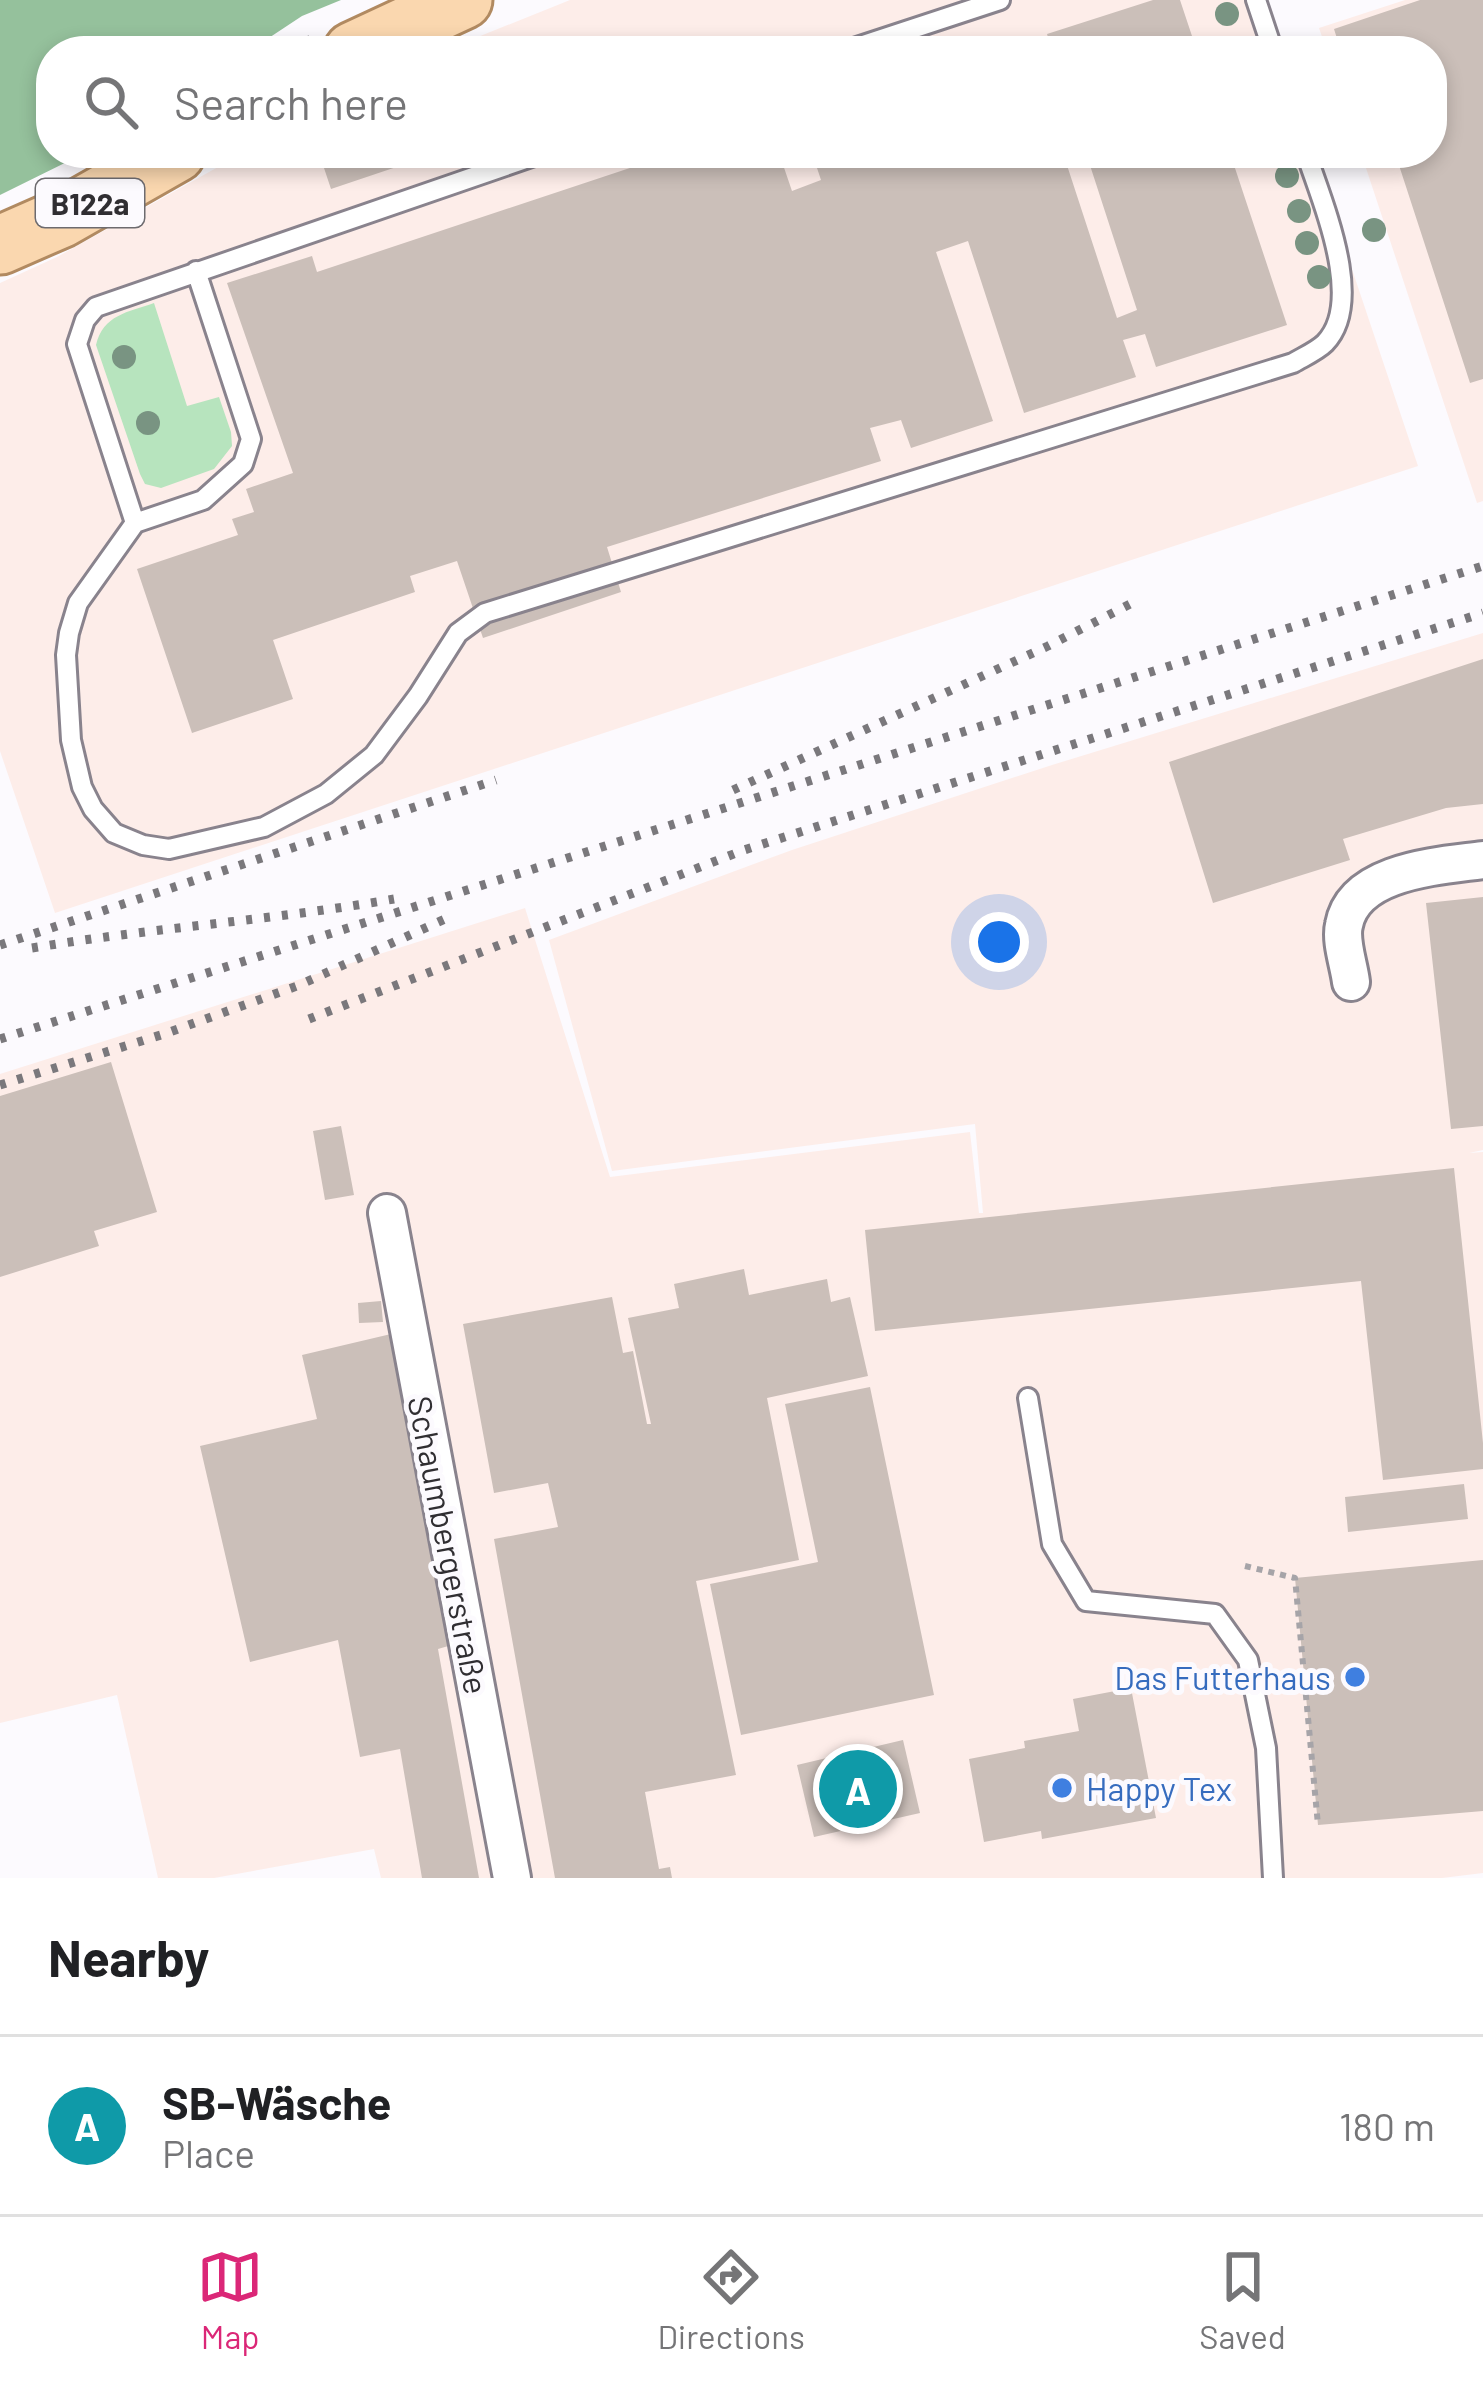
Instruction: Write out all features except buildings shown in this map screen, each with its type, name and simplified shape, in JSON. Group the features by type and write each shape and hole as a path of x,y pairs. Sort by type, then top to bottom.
{"main road":[{"path":"385,36 463,0"},
{"name":"B122a","path":"0,245 62,218 150,168"}],"street":[{"path":"1351,982 1343,928 1359,897 1385,880 1420,869 1483,860"},
{"name":"Schaumbergerstraße","path":"387,1213 512,1878"}],"lane":[{"path":"891,36 1000,0"},
{"path":"1256,0 1268,36"},
{"path":"135,523 76,344 96,307 499,168"},
{"path":"196,271 251,439 248,453 243,464 203,500 135,523 78,603 66,655 71,740 82,787 93,809 114,833 169,849 264,827 326,794 374,755 458,633 485,613 1293,363 1327,341 1342,308 1340,260 1311,168"},
{"path":"1028,1398 1052,1544 1086,1601 1215,1614 1248,1660 1266,1748 1273,1878"}],"path":[{"path":"1245,1565 1295,1578 1318,1825"}],"shaded area":[{"path":"570,0 1262,0 1274,36 480,36"},
{"path":"1405,0 1483,0 1483,501 1477,503 1366,168 1447,168 1447,36 1322,36 1319,28"},
{"path":"216,168 1318,168 1418,466 55,913 0,751 0,283 57,257"},
{"path":"1483,633 1483,1150 1469,1153 1483,1152 1483,1873 1442,1878 381,1878 374,1849 214,1878 158,1878 117,1695 0,1723 0,1074 525,908 610,1177 970,1132 979,1213 983,1213 975,1124 612,1171 549,940 792,850"}],"green space":[{"path":"0,0 341,0 302,16 272,36 36,36 36,168 55,168 0,195"},
{"path":"154,303 187,406 219,397 232,446 214,469 161,488 145,484 140,474 96,345 111,321"}],"railway":[{"path":"0,1039 1483,566"},
{"path":"733,790 1138,600"},
{"path":"309,1019 744,850 1483,613"},
{"path":"0,945 496,780"},
{"path":"32,948 394,899"},
{"path":"0,1085 297,986 454,915"}],"place":[{"name":"Das Futterhaus","path":"1355,1677"},
{"name":"Happy Tex","path":"1062,1788"},
{"name":"SB-Wäsche","path":"858,1789"}]}
